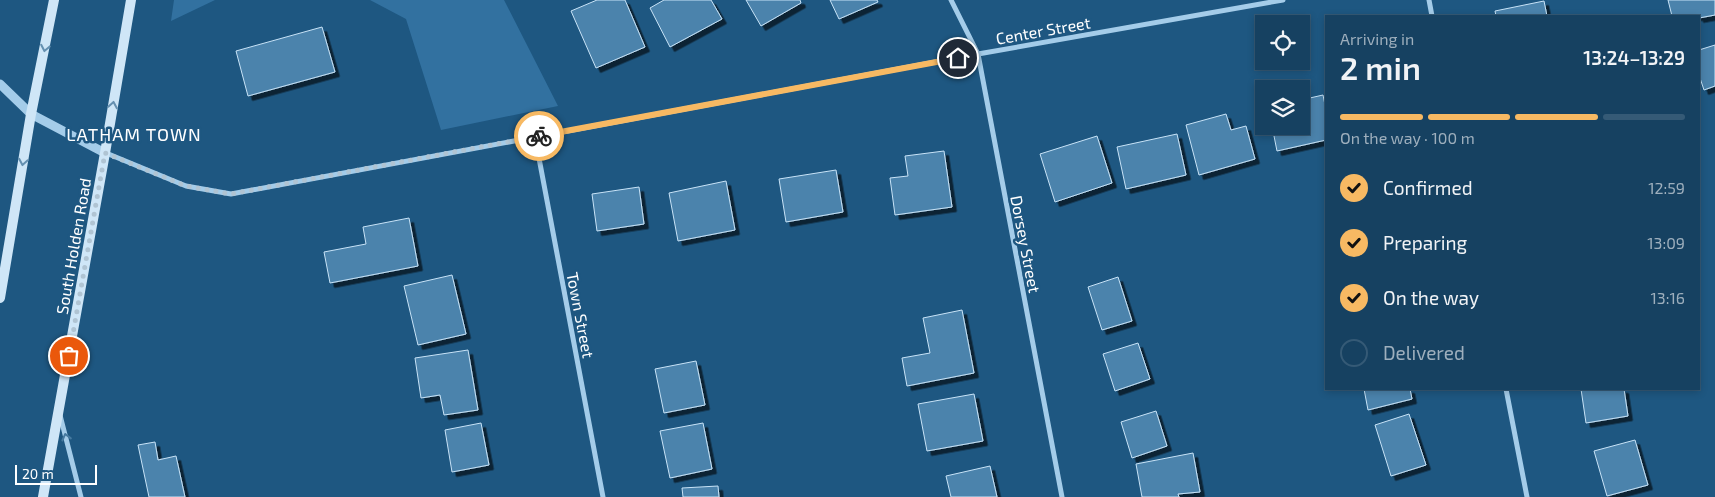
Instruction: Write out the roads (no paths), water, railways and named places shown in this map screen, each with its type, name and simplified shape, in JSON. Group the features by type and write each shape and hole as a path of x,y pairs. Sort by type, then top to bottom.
{"main road":[{"path":"0,298 31,114 54,0"},
{"name":"South Holden Road","path":"43,497 131,0"}],"street":[{"name":"Dorsey Street","path":"951,0 978,54 1062,497"},
{"name":"Center Street","path":"105,153 186,186 231,194 978,54 1283,0"},
{"path":"1429,0 1432,15"},
{"path":"0,84 31,114 105,153"},
{"name":"Town Street","path":"535,137 603,497"},
{"path":"1506,390 1527,497"},
{"path":"59,411 81,497"}],"district":[{"name":"LATHAM TOWN","path":"134,134"}]}
